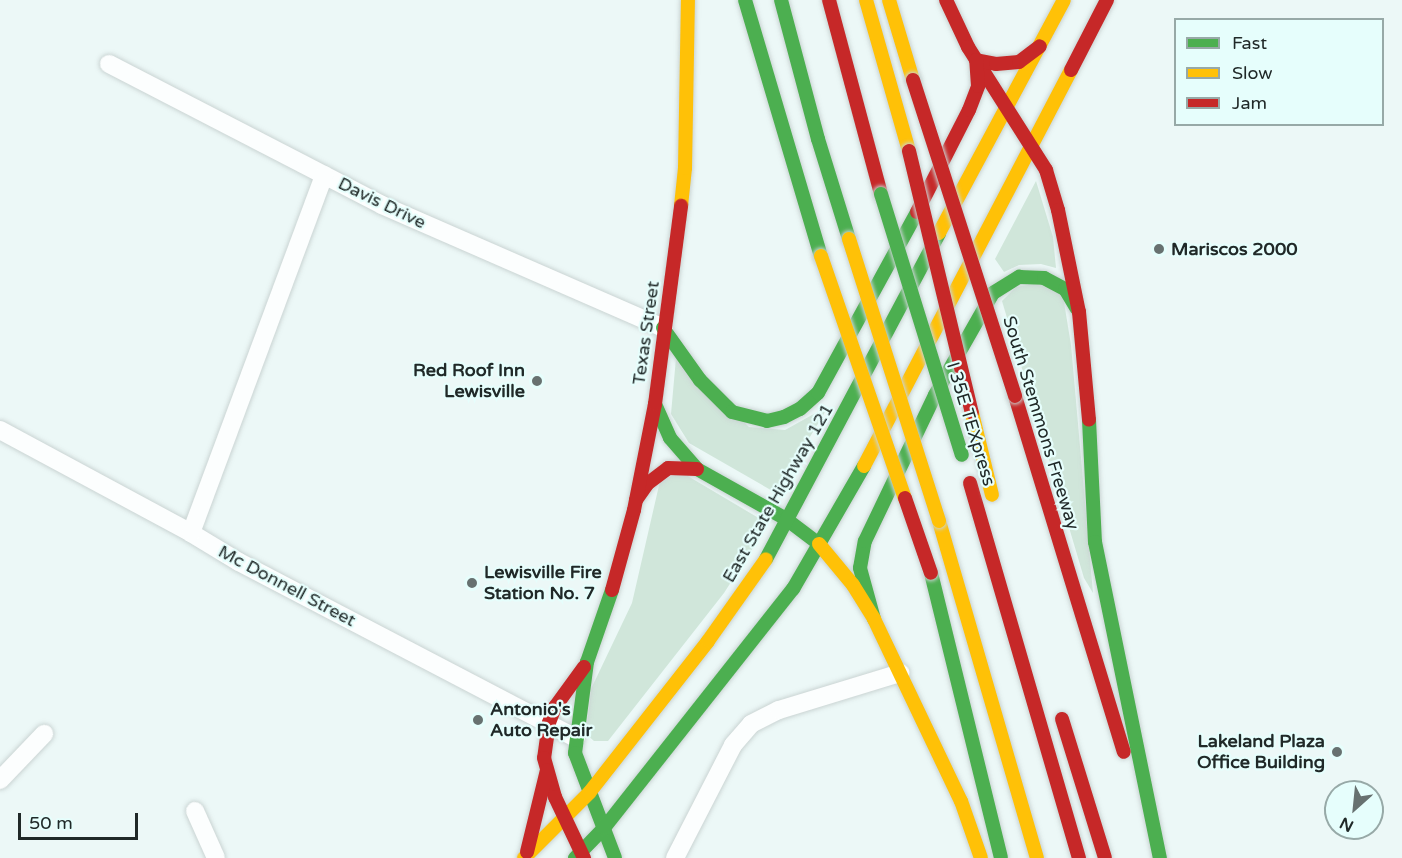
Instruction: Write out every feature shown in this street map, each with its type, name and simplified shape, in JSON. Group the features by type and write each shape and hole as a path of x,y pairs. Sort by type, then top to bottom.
{"main road":[{"name":"Texas Street","path":"615,858 575,753 576,738 587,662 615,582 636,501 655,404 663,328 678,239 686,168 688,0"},
{"path":"745,0 820,256 931,573 1001,858"},
{"path":"781,0 818,140 939,521 1037,858"},
{"name":"I 35E TEXpress","path":"829,0 881,194 970,483 1079,858"},
{"path":"866,0 909,151 994,500"},
{"name":"South Stemmons Freeway","path":"889,0 912,80 1014,396 1158,858"},
{"name":"South Stemmons Freeway","path":"946,0 976,60 1046,170 1058,210 1079,312 1088,396 1095,543 1158,858"},
{"name":"East State Highway 121","path":"525,856 589,793 759,571 1064,0"},
{"path":"580,856 793,589 849,497 1107,0"},
{"path":"663,328 700,380 732,412 748,418 767,421 800,409 818,393 846,344 895,256 969,110 978,86 976,60 996,64 1019,62 1040,46"},
{"path":"874,619 860,568 865,541 935,395 993,293 1007,282 1019,277 1044,278 1065,289 1079,312"},
{"path":"655,404 670,438 697,469 786,519 819,544 854,585 874,619 961,801 981,858"},
{"path":"636,501 647,484 668,468 697,469"},
{"name":"Texas Street","path":"580,856 563,817 544,758 549,723 555,707 587,662"},
{"path":"1059,710 1105,858"},
{"path":"525,856 547,770"}],"street":[{"name":"Davis Drive","path":"109,64 382,205 503,260 663,328"},
{"path":"191,533 324,175"},
{"name":"Mc Donnell Street","path":"0,430 191,533 239,562 576,738"},
{"path":"675,858 733,745 751,724 779,710 900,673"},
{"path":"0,780 44,734"},
{"path":"195,811 216,858"}],"green space":[{"path":"1036,181 1053,237 1056,268 1041,264 1019,265 1004,272 995,259"},
{"path":"1039,283 1063,296 1071,345 1093,593 1084,578 1002,301 1016,287"},
{"path":"676,358 749,427 785,430 821,410 825,412 776,493 689,443 671,414"},
{"path":"681,472 762,520 763,532 724,593 608,741 594,741 586,734 591,689 632,603 660,481"}],"traffic: fast":[{"path":"745,0 821,256"},
{"path":"781,0 818,139 849,239"},
{"path":"881,194 962,455"},
{"path":"663,328 700,380 732,412 767,421 784,417 800,409 818,393 917,212"},
{"path":"766,559 939,233"},
{"path":"874,619 860,568 865,541 935,395 993,293 1019,277 1044,278 1065,289 1077,309"},
{"path":"655,404 670,438 697,469 786,519 819,544"},
{"path":"1089,420 1095,542 1160,858"},
{"path":"575,858 604,828 793,589 864,466"},
{"path":"931,573 1001,858"},
{"path":"612,590 587,662 575,753 615,858"}],"traffic: slow":[{"path":"681,206 685,168 688,0"},
{"path":"866,0 909,151"},
{"path":"889,0 913,80"},
{"path":"939,233 1064,0"},
{"path":"864,466 1071,70"},
{"path":"849,239 939,521"},
{"path":"821,256 905,498"},
{"path":"972,413 992,495"},
{"path":"939,521 1037,858"},
{"path":"819,544 853,585 874,619 961,801 981,858"},
{"path":"524,858 589,793 708,641 766,559"}],"traffic: jam":[{"path":"829,0 881,194"},
{"path":"946,0 968,47 1046,170 1058,210 1079,312 1089,420"},
{"path":"1071,70 1107,0"},
{"path":"976,60 996,64 1019,62 1040,46"},
{"path":"917,212 969,110 978,86 976,60"},
{"path":"913,80 1015,396"},
{"path":"909,151 972,413"},
{"path":"612,590 634,510 655,404 681,206"},
{"path":"1015,396 1124,752"},
{"path":"636,500 647,484 668,468 697,469"},
{"path":"970,483 1079,858"},
{"path":"905,498 931,573"},
{"path":"584,667 555,707 549,723 544,758 555,797 584,858"},
{"path":"1062,719 1105,858"},
{"path":"527,852 547,770"}],"place":[{"name":"Mariscos 2000","path":"1159,249"},
{"name":"Red Roof Inn Lewisville","path":"537,381"},
{"name":"Lewisville Fire Station No. 7","path":"472,583"},
{"name":"Antonio's Auto Repair","path":"478,720"},
{"name":"Lakeland Plaza Office Building","path":"1337,752"}]}
